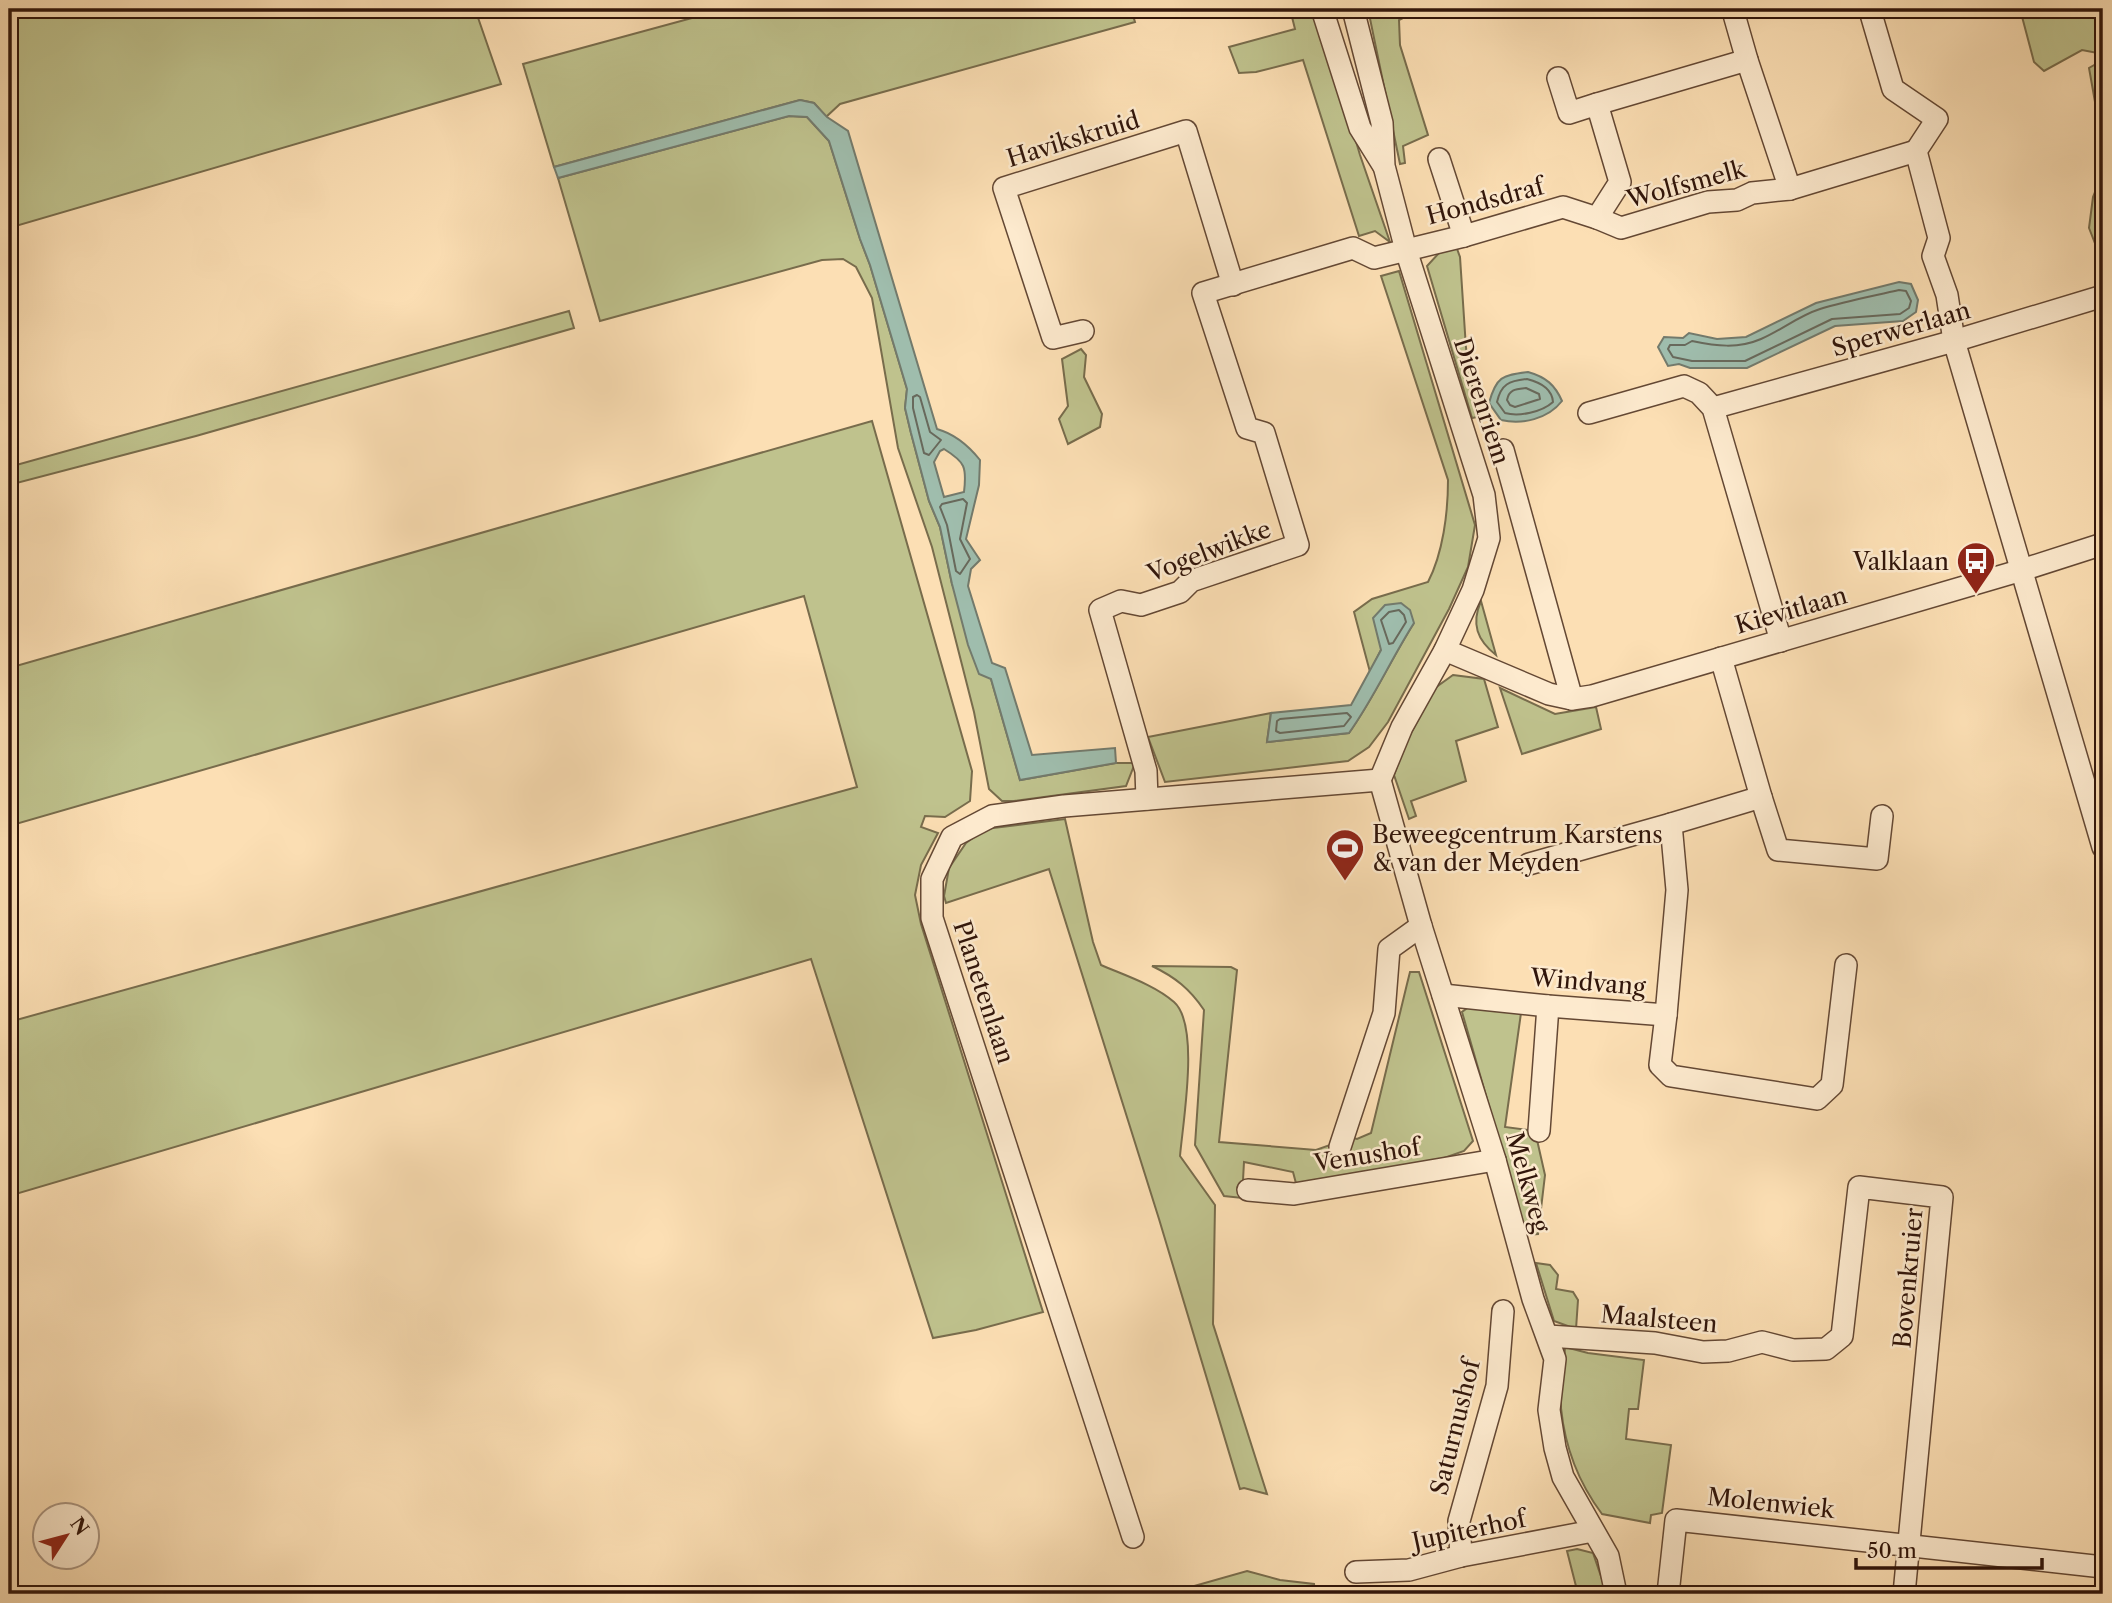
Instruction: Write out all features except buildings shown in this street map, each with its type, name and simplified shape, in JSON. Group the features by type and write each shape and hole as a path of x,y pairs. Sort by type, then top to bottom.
{"street":[{"name":"Dierenriem","path":"1322,9 1360,128 1384,166"},
{"name":"Dierenriem","path":"1353,9 1382,123 1384,166 1406,250 1485,495 1489,538 1477,578 1444,650 1402,727 1380,779"},
{"name":"Wolfsmelk","path":"1734,11 1747,60 1790,189"},
{"path":"1871,14 1893,89 1937,118 1916,151 1939,238 1933,256 1947,295 1955,341 2022,570 2096,799 2103,847"},
{"path":"1558,78 1569,113 1747,60"},
{"path":"1597,104 1620,182 1597,218"},
{"name":"Havikskruid","path":"1083,331 1053,338 1004,188 1185,131 1233,285"},
{"name":"Wolfsmelk","path":"1597,218 1621,228 1708,202 1737,200 1752,192 1790,189 1916,151"},
{"path":"1439,159 1464,236"},
{"name":"Hondsdraf","path":"1406,250 1563,207 1597,218"},
{"name":"Vogelwikke","path":"1147,799 1146,771 1100,610 1121,601 1141,605 1180,592 1191,581 1298,545 1264,433 1247,428 1203,293 1353,248 1374,258 1406,250"},
{"name":"Sperwerlaan","path":"1713,408 1955,341 2103,296"},
{"path":"1589,413 1684,386 1699,393 1713,408 1781,641"},
{"path":"1503,450 1572,699"},
{"name":"Kievitlaan","path":"1444,650 1549,694 1572,699 1592,696 2103,544"},
{"path":"1721,658 1760,797 1778,850 1877,859 1882,816"},
{"name":"Planetenlaan","path":"1133,1537 932,918 932,878 952,837 992,816 1064,806 1380,779"},
{"name":"Melkweg","path":"1380,779 1421,926 1494,1160 1533,1298 1555,1359 1549,1410 1563,1477 1608,1556 1616,1594"},
{"path":"1529,864 1760,797"},
{"name":"Windvang","path":"1443,995 1666,1015 1677,890 1671,824"},
{"path":"1340,1147 1384,1013 1389,949 1421,926"},
{"path":"1666,1015 1660,1065 1671,1076 1817,1099 1832,1085 1846,965"},
{"path":"1539,1131 1548,1006"},
{"name":"Venushof","path":"1248,1190 1294,1194 1494,1160"},
{"name":"Bovenkruier","path":"1842,1336 1859,1187 1942,1197 1904,1594"},
{"name":"Saturnushof","path":"1461,1556 1459,1521 1496,1386 1503,1311"},
{"name":"Maalsteen","path":"1548,1336 1655,1343 1703,1352 1728,1351 1762,1342 1793,1350 1825,1349 1842,1336"},
{"name":"Molenwiek","path":"1668,1594 1675,1520 2103,1567"},
{"name":"Jupiterhof","path":"1356,1572 1409,1570 1461,1556 1593,1531"}],"green space":[{"path":"9,9 475,9 501,84 9,228"},
{"path":"725,9 1131,9 1135,22 840,104 826,117 814,103 800,100 554,167 523,64"},
{"path":"1290,9 1317,9 1360,155 1390,242 1375,231 1359,236 1303,60 1256,72 1239,73 1229,47 1295,29"},
{"path":"1368,9 1417,9 1399,20 1400,45 1428,135 1403,146 1405,163 1400,164"},
{"path":"2020,9 2103,9 2103,54 2082,50 2044,71 2034,62"},
{"path":"2096,64 2103,66 2103,147 2089,68"},
{"path":"789,116 807,117 829,141 907,389 905,408 929,501 940,527 952,584 991,679 1020,780 1116,763 1135,763 1126,786 1014,801 1002,801 989,789 974,712 932,547 898,448 872,298 856,267 843,259 822,260 600,321 558,178"},
{"path":"2103,173 2101,282 2096,246 2089,228 2093,197"},
{"path":"1456,246 1460,257 1466,348 1477,417 1472,418 1427,266 1439,253"},
{"path":"1399,271 1475,525 1468,567 1449,609 1388,722 1369,747 1348,761 1165,782 1148,737 1271,713 1267,742 1349,733 1414,623 1381,650 1370,672 1354,612 1372,599 1428,582 1441,546 1447,506 1448,480 1381,276"},
{"path":"569,311 574,328 196,436 9,485 9,467"},
{"path":"1081,349 1086,355 1084,377 1102,414 1100,427 1068,444 1059,419 1068,406 1062,359"},
{"path":"872,421 972,771 970,801 945,817 925,816 921,827 938,833 921,865 915,895 921,924 1043,1312 976,1330 933,1338 811,959 9,1196 9,1022 857,787 804,596 9,826 9,668"},
{"path":"1481,601 1496,655 1480,637 1476,624"},
{"path":"1453,675 1484,679 1498,727 1456,741 1466,781 1411,801 1416,816 1409,819 1394,775 1404,746 1435,688"},
{"path":"1500,688 1555,714 1596,707 1601,729 1522,754"},
{"path":"1065,819 1093,942 1101,965 1158,990 1174,1002 1182,1014 1186,1031 1188,1074 1180,1156 1215,1205 1213,1324 1267,1494 1240,1489 1049,869 946,903 944,896 949,868 966,843 985,829"},
{"path":"1152,966 1231,967 1237,970 1219,1142 1316,1150 1333,1144 1342,1135 1357,1139 1371,1133 1410,972 1419,972 1473,1141 1464,1151 1430,1163 1297,1187 1293,1172 1244,1162 1242,1198 1224,1196 1195,1145 1204,1010 1181,984"},
{"path":"1470,1006 1521,1013 1505,1127 1535,1131 1545,1175 1538,1234 1526,1235 1462,1012"},
{"path":"1536,1263 1550,1265 1558,1275 1556,1289 1573,1292 1578,1300 1576,1329 1554,1321"},
{"path":"1565,1347 1588,1353 1644,1360 1638,1409 1629,1409 1626,1439 1671,1445 1662,1513 1651,1515 1650,1523 1602,1514 1586,1490 1569,1451 1561,1408"},
{"path":"1577,1549 1593,1553 1607,1594 1578,1594 1567,1551"},
{"path":"1247,1571 1280,1580 1314,1584 1315,1594 1166,1594"}],"water":[{"path":"800,100 814,103 827,117 848,131 937,429 961,441 980,460 979,485 966,539 980,560 971,569 968,586 992,663 1005,668 1032,755 1115,748 1116,763 1020,780 991,679 979,674 968,645 940,527 929,501 905,408 907,389 870,265 829,141 807,117 789,116 558,178 554,167","holes":["944,449 965,471 964,492 944,497 934,462"]},
{"path":"1899,282 1911,284 1918,300 1916,312 1903,321 1835,326 1747,368 1690,368 1679,364 1668,366 1658,347 1664,337 1683,338 1689,333 1717,339 1746,337 1816,303"},
{"path":"1528,372 1549,382 1562,401 1550,412 1534,419 1517,422 1501,420 1489,403 1494,388 1506,376"},
{"path":"1401,603 1410,610 1414,623 1349,733 1267,742 1271,713 1351,705 1381,650 1373,618 1385,605"}],"place":[{"name":"Valklaan","path":"1976,595"},
{"name":"Beweegcentrum Karstens & van der Meyden","path":"1345,882"}]}
